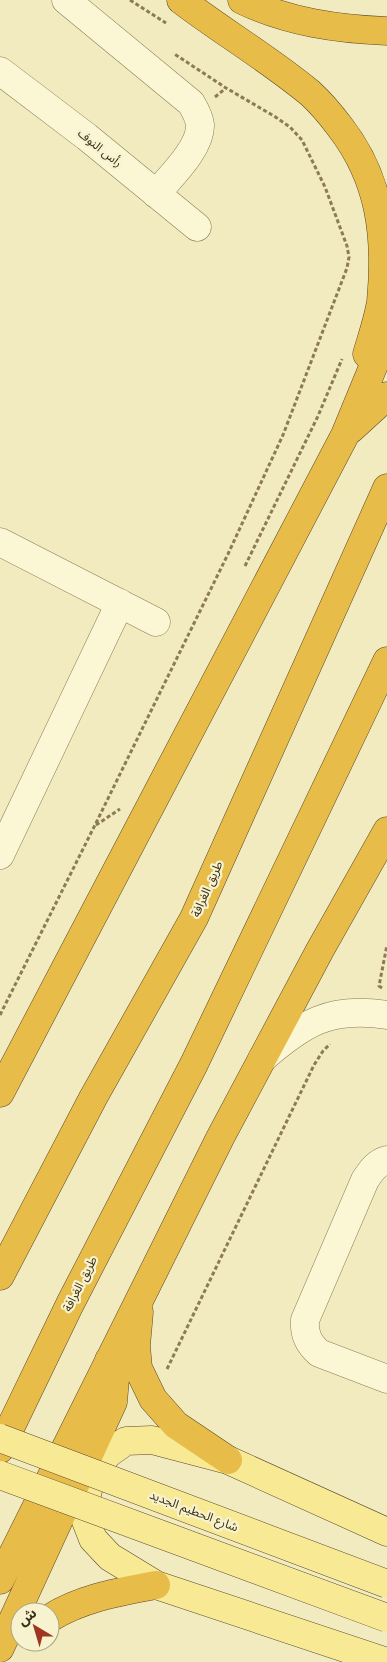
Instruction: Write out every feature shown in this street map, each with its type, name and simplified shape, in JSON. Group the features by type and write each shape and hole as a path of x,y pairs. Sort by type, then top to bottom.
{"highway":[{"path":"181,0 310,94 325,108 354,145 367,169 382,215 384,268 381,304 345,435"},
{"path":"242,0 293,19 320,25 352,30 387,31"},
{"path":"0,1093 345,435 387,333"},
{"path":"345,435 387,396"},
{"name":"طريق الغرافة","path":"0,1276 93,1098 194,918 387,488"},
{"name":"طريق الغرافة","path":"0,1449 70,1304 194,1064 387,661"},
{"path":"0,1580 220,1138 320,950 387,831"},
{"path":"140,1299 136,1346 138,1368 152,1399 176,1425 228,1460"},
{"path":"0,1648 113,1402 116,1379 109,1360"},
{"path":"60,1613 90,1599 156,1585"},
{"path":"2,1662 10,1652"}],"main road":[{"name":"شارع الحطيم الجديد","path":"0,1438 387,1584"},
{"path":"387,1532 228,1460 152,1440 126,1441 109,1453 97,1466 92,1475 87,1494 86,1521 93,1539 110,1557 156,1585 387,1662"},
{"path":"0,1475 387,1618"}],"street":[{"path":"66,0 191,103 198,114 200,125 198,137 193,148 156,194"},
{"name":"رأس النوف","path":"0,71 87,137 197,227"},
{"path":"0,542 156,622"},
{"path":"0,855 120,603"},
{"path":"262,1059 290,1035 320,1019 354,1012 387,1015"},
{"path":"387,1160 372,1170 365,1180 305,1320 304,1329 312,1347 319,1353 387,1379"}],"path":[{"path":"130,0 172,26"},
{"path":"0,1015 228,554 283,435 347,268 349,257 348,246 325,186 302,140 290,127 274,116 226,88 168,49"},
{"path":"241,574 318,416 344,357"},
{"path":"95,826 126,802"},
{"path":"387,944 379,986 387,991"},
{"path":"152,1399 314,1065 323,1051 335,1040"}]}
